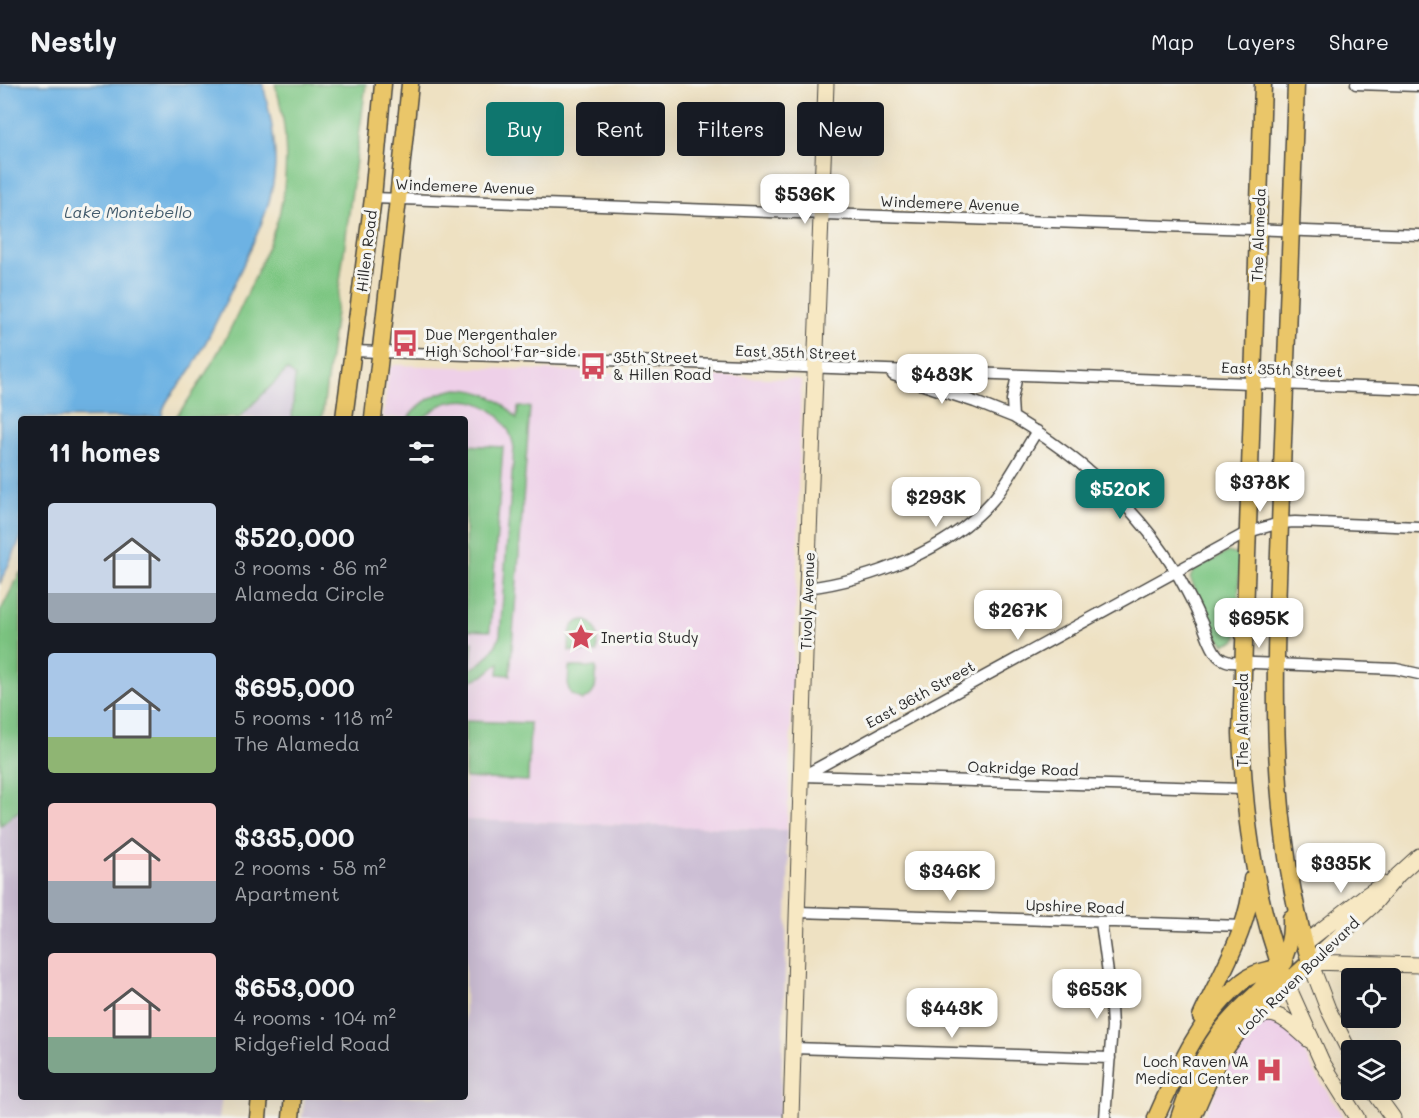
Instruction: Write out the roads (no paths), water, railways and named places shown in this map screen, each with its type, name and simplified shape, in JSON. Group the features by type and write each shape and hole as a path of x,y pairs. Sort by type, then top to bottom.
{"main road":[{"name":"Hillen Road","path":"344,416 373,198 383,84"},
{"name":"Hillen Road","path":"373,416 410,84"},
{"name":"The Alameda","path":"1263,84 1241,733 1243,789 1253,860 1280,967 1287,984"},
{"path":"1179,1118 1201,1066 1218,1035 1236,1011 1271,980 1280,967 1291,935 1289,872 1276,760 1276,664 1296,84"},
{"path":"1186,1053 1243,926 1250,898 1253,860"},
{"path":"1289,872 1310,962"},
{"name":"Loch Raven Boulevard","path":"1156,1118 1186,1053 1216,1008 1251,974 1280,967 1305,943"},
{"name":"Loch Raven Boulevard","path":"1192,1118 1221,1057 1241,1029 1310,962"},
{"path":"258,1118 260,1100"},
{"path":"291,1118 293,1100"}],"street":[{"name":"Tivoly Avenue","path":"790,1118 826,84"},
{"path":"1356,84 1419,86"},
{"name":"Windemere Avenue","path":"373,198 1419,235"},
{"name":"East 35th Street","path":"353,351 1419,389"},
{"path":"878,370 964,398 1013,417 1068,452 1106,484 1146,528 1175,571 1217,655 1230,662 1396,669 1419,674"},
{"path":"1013,417 1012,400 1017,375"},
{"path":"807,588 839,584 865,577 957,532 992,501 1037,431"},
{"name":"East 36th Street","path":"802,776 1248,532 1280,523 1419,527"},
{"name":"Oakridge Road","path":"802,776 1243,789"},
{"name":"Loch Raven Boulevard","path":"1310,962 1372,906 1398,875 1419,856"},
{"name":"Loch Raven Boulevard","path":"1305,943 1365,896 1398,875"},
{"name":"Upshire Road","path":"798,912 1243,926"},
{"path":"1101,921 1111,1005 1110,1058 1105,1118"},
{"path":"1344,1040 1328,1009 1310,962 1419,965"},
{"name":"The Alameda","path":"1287,984 1313,1044 1357,1118"},
{"path":"1241,1029 1259,1016 1275,1014 1291,1024 1313,1044"},
{"path":"793,1048 1110,1058"},
{"path":"1380,1100 1393,1118"}],"water":[{"name":"Lake Montebello","path":"0,84 263,84 272,125 275,156 274,180 259,229 206,342 192,368 165,404 162,416 18,416 18,545 0,584"}],"place":[{"name":"Due Mergenthaler High School Far-side","path":"405,343"},
{"name":"35th Street & Hillen Road","path":"593,366"},
{"name":"Inertia Study","path":"581,637"},
{"name":"Loch Raven VA Medical Center","path":"1269,1070"}]}
